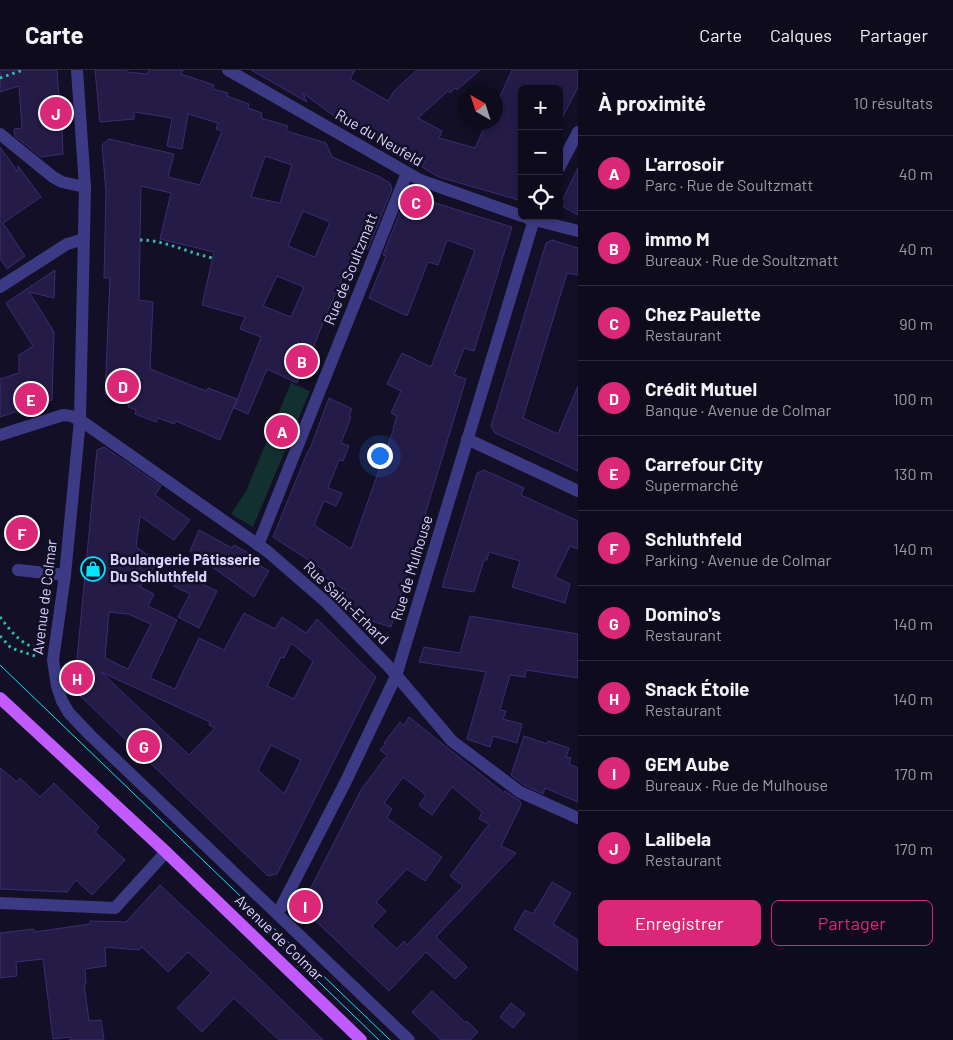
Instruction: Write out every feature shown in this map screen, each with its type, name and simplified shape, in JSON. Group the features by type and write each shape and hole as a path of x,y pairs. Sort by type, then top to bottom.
{"main road":[{"name":"Avenue de Colmar","path":"0,698 166,852 361,1040"}],"street":[{"name":"Avenue de Colmar","path":"77,70 85,187 80,420 65,575 53,660 57,686 62,701 69,713 90,735 409,1040"},
{"name":"Rue du Neufeld","path":"228,70 407,173 433,185 518,214"},
{"path":"563,160 578,132"},
{"path":"0,134 53,178 85,187"},
{"name":"Rue de Soultzmatt","path":"258,544 407,173"},
{"name":"Rue de Mulhouse","path":"278,913 350,773 396,676 467,439 527,220"},
{"name":"Rue du Neufeld","path":"539,220 578,231"},
{"path":"0,287 67,244 84,239"},
{"path":"0,435 63,416 71,416 80,420"},
{"name":"Rue Saint-Erhard","path":"80,420 258,544 327,603 396,676 452,741 520,792 578,818"},
{"path":"467,439 578,491"},
{"path":"18,570 65,575"},
{"path":"0,903 115,908 166,852"}],"path":[{"path":"0,78 22,70"},
{"path":"140,240 163,243 193,254 213,258"},
{"path":"0,617 18,639 36,648 55,650"},
{"path":"0,636 11,648 39,657"}],"green space":[{"path":"291,383 310,391 253,527 231,514 246,491"}],"building":[{"path":"0,70 57,70 61,125 46,126 62,129 63,154 41,157 15,136 14,129 22,128 19,86 0,92"},
{"path":"95,70 126,70 127,72 147,74 149,70 183,70 181,74 214,85 213,89 228,93 227,96 249,104 248,108 262,113 261,118 288,126 286,131 326,143 332,157 390,183 392,189 368,249 356,245 303,374 300,373 297,383 267,369 248,414 234,408 261,337 240,329 245,317 202,305 214,252 160,239 171,193 141,186 139,300 153,302 150,369 206,391 208,388 237,399 220,440 176,421 174,424 158,418 156,422 135,414 136,410 128,407 129,404 105,394 110,278 104,278 106,191 102,145 109,139 174,154 168,177 200,185 222,131 216,129 218,123 188,114 182,149 167,146 172,118 134,112 134,119 100,122","holes":["265,156 292,165 280,203 251,197","303,211 330,222 315,257 288,246","277,276 304,287 291,317 263,306"]},
{"path":"251,70 355,70 350,79 388,101 394,91 417,70 480,70 463,85 458,85 457,90 455,88 450,93 448,91 418,118 442,131 439,138 475,148 483,130 503,130 503,90 512,70 578,70 578,87 563,116 563,85 518,85 518,200 439,177 422,167 425,162 345,117 342,122 303,93 307,102"},
{"path":"0,147 18,172 18,166 41,197 3,223 25,256 7,269 0,258"},
{"path":"578,168 578,215 563,207 563,199"},
{"path":"413,196 512,227 474,351 464,348 454,375 466,379 391,627 355,616 337,601 345,590 322,575 325,571 273,537 329,398 352,409 349,416 351,417 341,443 349,446 343,461 339,460 328,488 342,493 336,506 324,501 314,525 351,549 397,416 391,413 401,391 387,384 402,353 431,367 475,250 447,240 438,265 428,262 407,316 369,298 386,256 383,255 405,200"},
{"path":"552,240 578,248 578,275 567,273 523,418 558,434 578,386 578,471 495,433 491,426 546,243"},
{"path":"55,270 54,298 29,292 54,332 52,400 0,417 0,379 19,373 19,355 33,346 6,303"},
{"path":"104,447 161,486 155,495 190,520 174,540 140,516 136,547 158,562 140,587 154,594 148,606 177,620 150,678 175,689 199,638 224,650 244,613 275,629 282,617 306,633 317,619 376,677 277,874 268,876 74,690 97,450","holes":["109,612 128,614 151,624 128,669 105,658","291,643 313,661 294,699 267,686 281,657 284,658","101,672 210,722 209,725 215,728 189,755","271,745 301,760 284,794 258,770"]},
{"path":"484,470 524,488 521,495 578,521 578,549 570,546 555,577 570,584 565,603 512,587 520,561 489,552 487,560 484,560 474,592 442,587 477,473"},
{"path":"199,530 232,548 234,545 254,556 252,561 269,571 254,597 190,551"},
{"path":"179,573 217,591 199,628 178,617 190,594 174,586"},
{"path":"470,616 578,634 578,678 526,670 525,677 510,675 500,710 506,711 503,719 522,724 517,743 493,736 490,747 467,739 486,672 419,662 424,647 460,653"},
{"path":"409,717 504,793 505,791 520,801 521,805 501,846 516,853 436,937 467,967 455,979 426,952 389,991 301,907 361,790 387,755 380,750 400,722 404,725","holes":["403,777 426,795 419,805 432,815 452,787 482,812 479,819 489,824 450,876 463,886 407,945 404,941 397,949 372,926 386,911 376,902 407,869 425,881 442,857 387,818 392,809 384,803"]},
{"path":"524,736 547,744 548,741 569,748 566,757 571,758 569,764 578,768 578,802 545,788 543,794 524,785 511,775"},
{"path":"0,768 17,782 20,778 40,797 54,783 99,827 95,832 125,860 92,895 76,880 67,892 0,889"},
{"path":"552,882 571,893 553,924 578,940 578,971 514,929 525,910 533,914"},
{"path":"160,885 323,1040 279,1040 234,998 202,1032 177,1008 211,973 188,952 168,972 142,947 139,950 105,947 106,966 85,969 86,984 84,984 89,1021 101,1020 104,1040 70,1040 70,1037 53,1039 43,959 16,962 17,976 0,978 0,933 34,929 34,932 90,924 90,921 126,922"},
{"path":"432,991 478,1032 470,1040 441,1040 412,1012"},
{"path":"511,1003 525,1014 513,1028 500,1017"}],"tram line":[{"path":"0,665 390,1040"},
{"path":"266,931 379,1040"}],"place":[{"name":"Lalibela","path":"56,113"},
{"name":"Chez Paulette","path":"416,202"},
{"name":"immo M","path":"302,361"},
{"name":"Crédit Mutuel","path":"123,386"},
{"name":"Carrefour City","path":"31,399"},
{"name":"L'arrosoir","path":"282,431"},
{"name":"Schluthfeld","path":"22,533"},
{"name":"Boulangerie Pâtisserie Du Schluthfeld","path":"93,569"},
{"name":"Snack Étoile","path":"77,678"},
{"name":"Domino's","path":"144,746"},
{"name":"GEM Aube","path":"305,906"}]}
